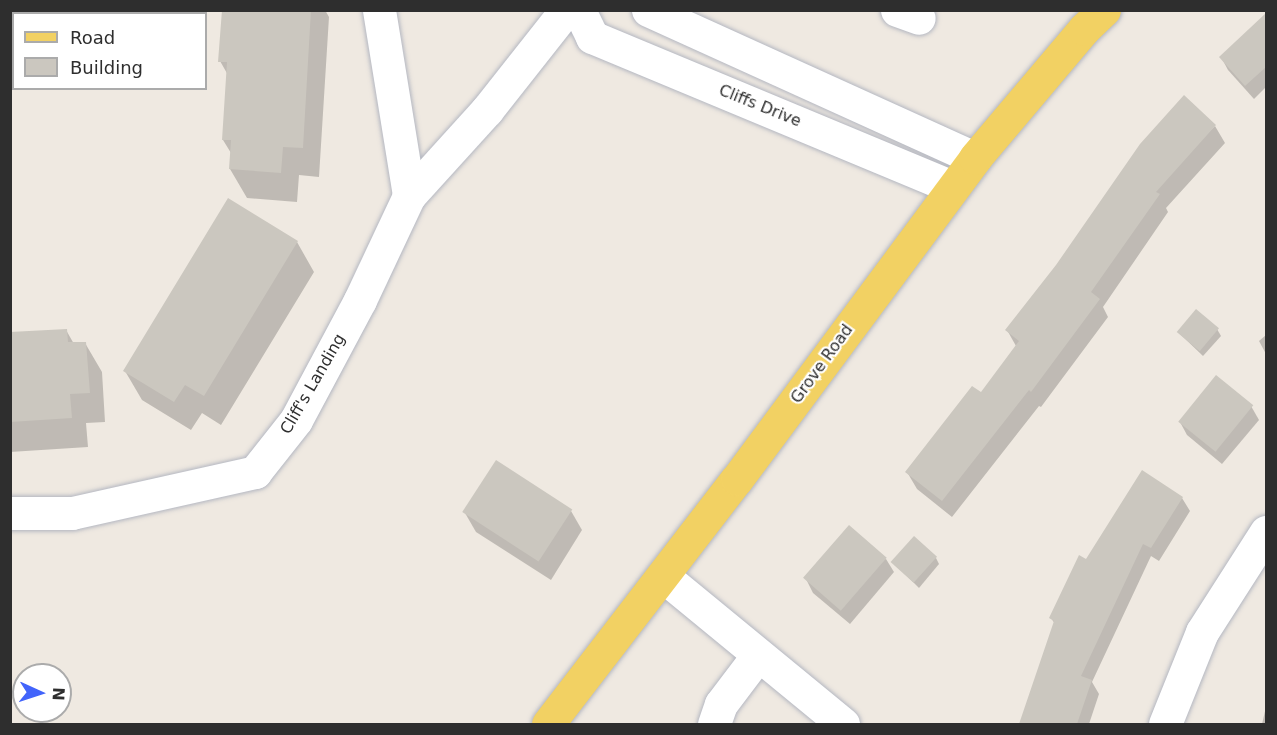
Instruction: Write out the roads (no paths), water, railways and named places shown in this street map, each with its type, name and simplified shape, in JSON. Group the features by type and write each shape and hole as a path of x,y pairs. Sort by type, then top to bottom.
{"main road":[{"name":"Grove Road","path":"548,724 663,576 975,158 1084,29 1104,10"}],"street":[{"path":"379,10 409,196"},
{"name":"Cliff's Landing","path":"10,513 72,513 255,472 296,420 360,300 409,196 487,110 566,10"},
{"name":"Cliffs Drive","path":"579,10 592,37 954,187"},
{"path":"648,10 975,158"},
{"path":"1165,724 1202,632 1266,532"},
{"path":"663,576 843,724"},
{"path":"714,724 721,704 758,655"}]}
